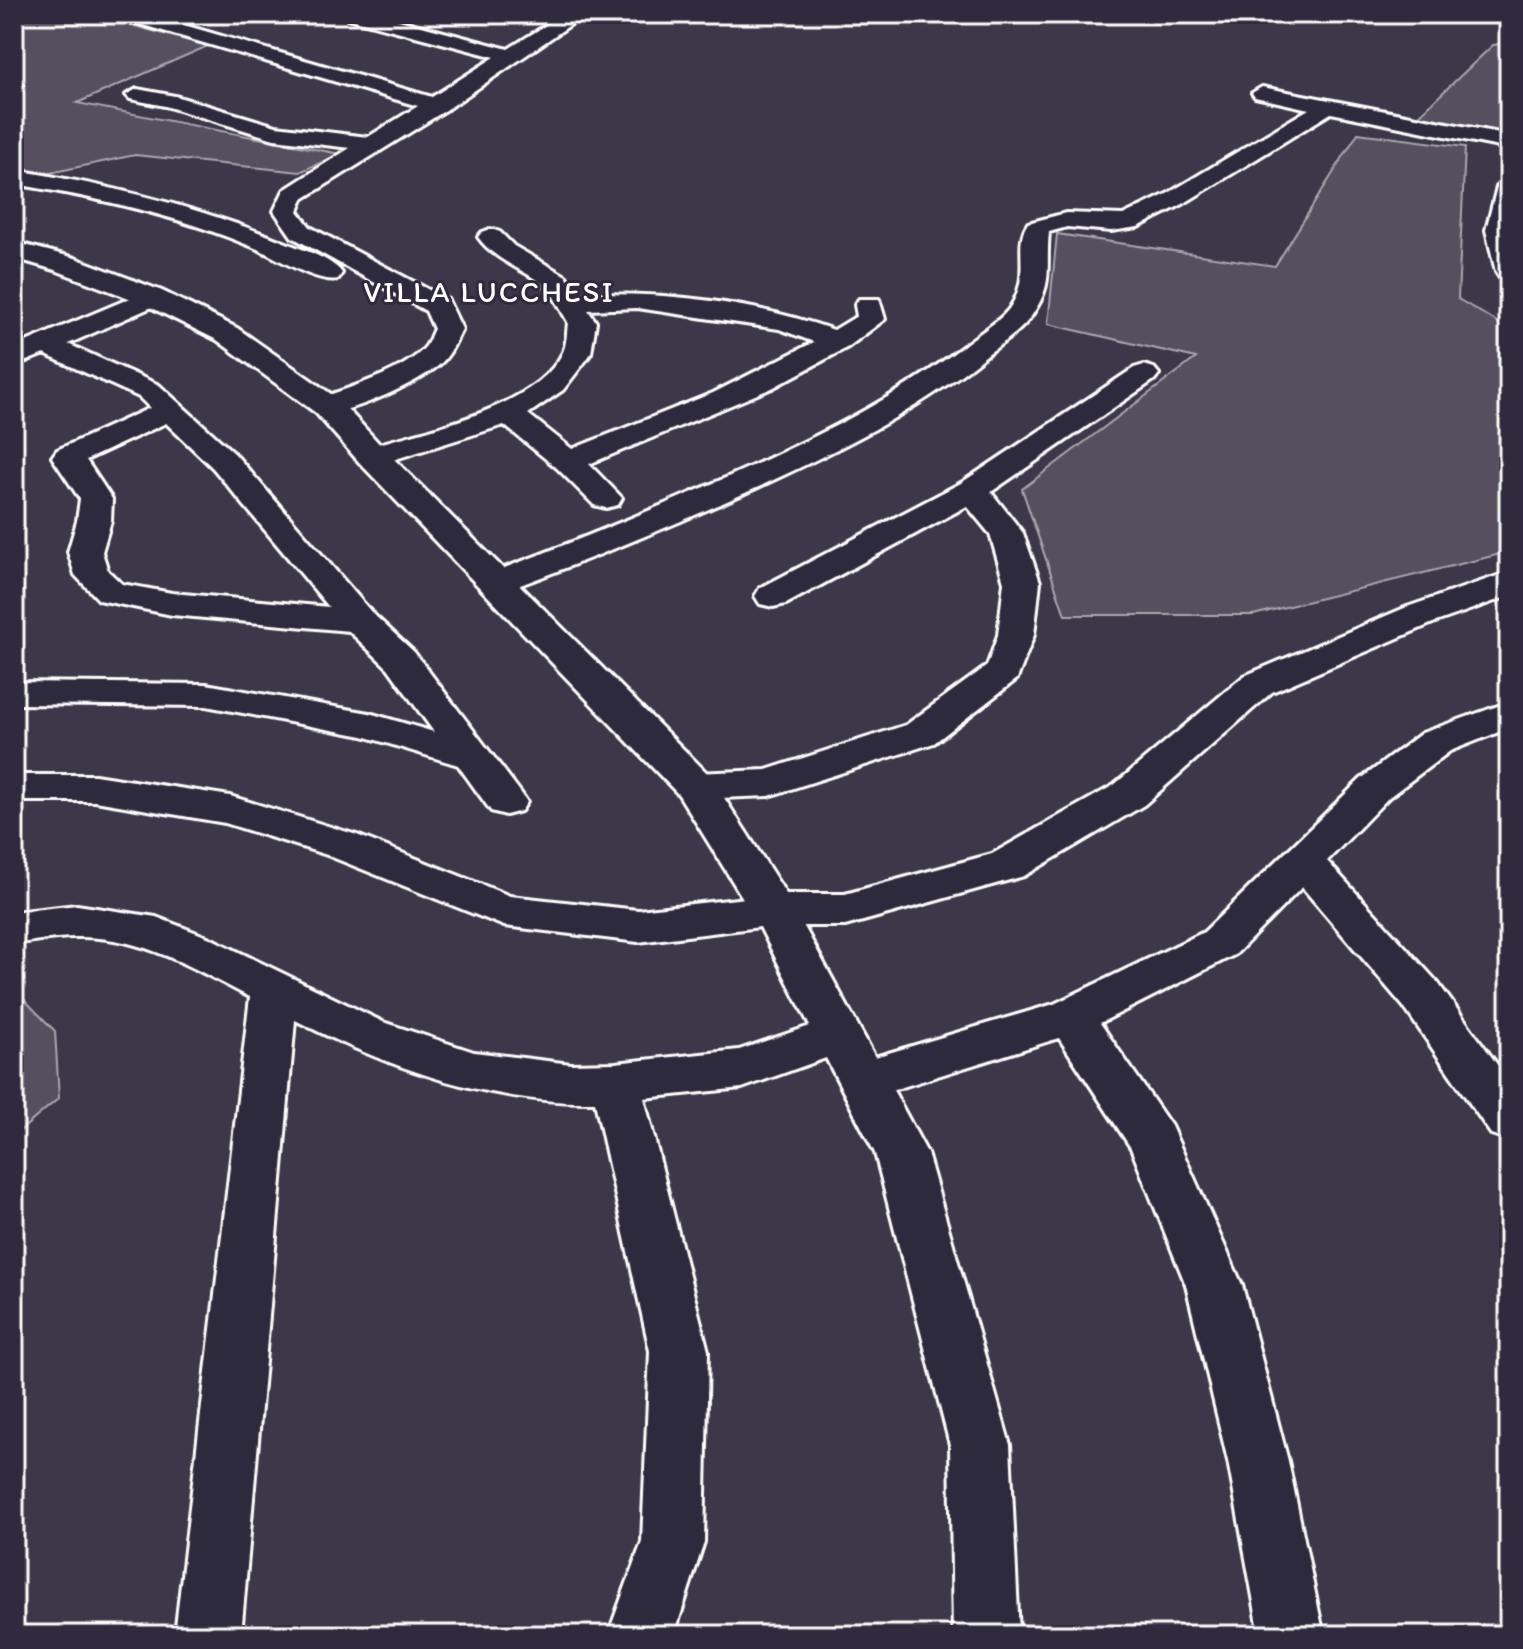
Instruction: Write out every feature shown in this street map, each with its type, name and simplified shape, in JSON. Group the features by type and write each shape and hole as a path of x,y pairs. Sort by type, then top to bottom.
{"street":[{"path":"126,14 438,105"},
{"path":"354,14 512,56"},
{"path":"327,406 382,384 414,367 437,352 448,329 438,306 301,232 286,211 292,195 577,14"},
{"path":"1262,93 1509,142"},
{"path":"137,95 168,100 274,132 371,144"},
{"path":"495,583 618,538 822,446 936,381 1018,316 1033,290 1037,273 1034,252 1037,228 1066,220 1111,224 1129,222 1175,199 1328,106"},
{"path":"14,177 50,182 197,219 309,262 384,305"},
{"path":"14,201 50,182"},
{"path":"1509,187 1498,216 1499,247 1509,272"},
{"path":"372,456 509,414 553,384 577,353 582,322 557,282 505,251 491,237"},
{"path":"14,250 65,264 152,297 227,334 327,406 372,456 695,786 773,910 901,1153 980,1445 986,1635"},
{"path":"25,351 152,297"},
{"path":"570,303 637,300 784,322 838,341"},
{"path":"568,461 714,405 838,341 871,319 869,305"},
{"path":"25,351 149,391 170,410 224,461 359,621 401,660 506,802"},
{"path":"773,596 972,490 1144,374"},
{"path":"170,410 68,457 96,499 85,552 92,575 111,593 172,604 359,621"},
{"path":"509,414 568,461 606,498"},
{"path":"695,786 769,783 920,734 1004,671 1016,635 1022,582 1006,533 972,490"},
{"path":"14,788 95,788 230,810 342,845 504,911 638,926 773,910 845,910 1008,865 1129,795 1258,684 1420,615 1509,583"},
{"path":"14,693 206,695 369,725 472,756"},
{"path":"14,928 77,921 140,928 194,949 274,992 366,1035 473,1071 571,1083 615,1082 851,1057 1070,1017 1220,943 1375,788 1436,742 1501,727"},
{"path":"1302,860 1421,995 1509,1120"},
{"path":"208,1635 274,992"},
{"path":"1070,1017 1153,1140 1214,1285 1258,1461 1289,1627"},
{"path":"615,1082 679,1351 673,1542 641,1635"}],"shaded area":[{"path":"14,14 90,14 208,46 77,103 340,154 300,172 135,155 50,173 14,168"},
{"path":"1509,43 1509,135 1416,118 1493,45"},
{"path":"1358,133 1465,147 1458,299 1509,329 1509,552 1253,615 1065,615 1022,489 1196,358 1048,324 1057,234 1275,266"},
{"path":"14,989 55,1031 59,1098 14,1136"}],"district":[{"name":"VILLA LUCCHESI","path":"489,292"}]}
